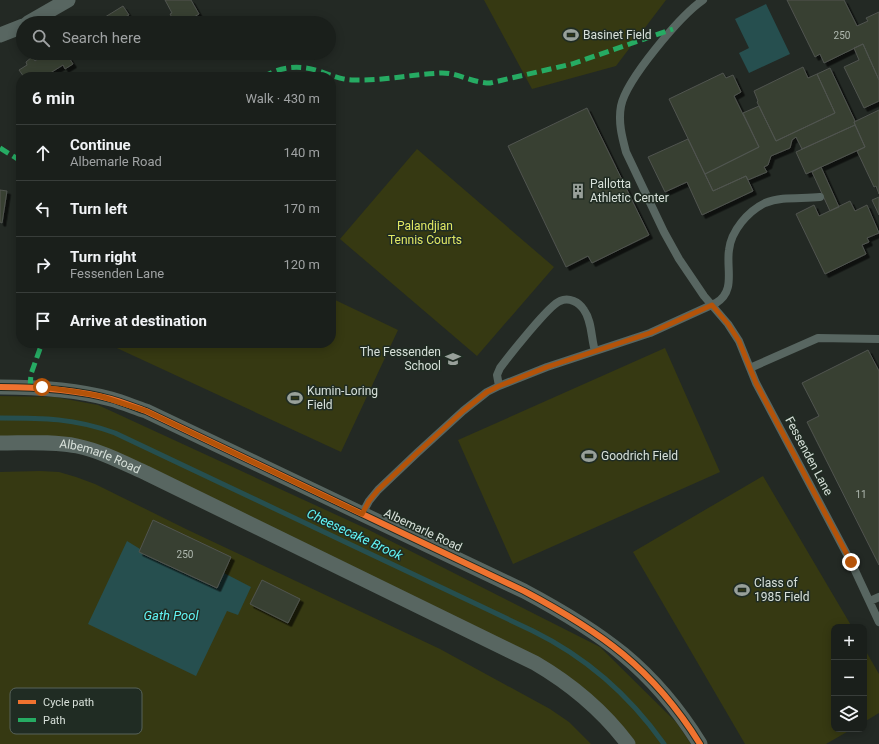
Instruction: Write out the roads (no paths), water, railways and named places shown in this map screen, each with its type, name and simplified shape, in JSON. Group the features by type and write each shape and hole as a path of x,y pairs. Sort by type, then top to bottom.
{"street":[{"path":"39,16 64,1"},
{"path":"0,35 16,29"},
{"name":"Albemarle Road","path":"0,387 42,387 89,394 121,402 158,416 512,584 557,608 592,630 616,648 650,679 678,712 700,744"},
{"name":"Albemarle Road","path":"0,443 46,443 79,447 104,455 146,473 535,663 566,683 594,706 612,724 628,744"}],"lane":[{"name":"Fessenden Lane","path":"702,0 685,14 675,26 632,82 623,99 620,112 620,125 626,152 664,232 682,264 736,336 750,368 851,562 879,622"},
{"path":"362,514 369,501 378,490 420,449 487,392 547,367 655,331 719,301 727,292 730,246 735,233 746,218 760,206 771,201 820,196"},
{"path":"499,386 497,375 500,368 549,310 560,301 572,300 580,304 585,311 589,321 591,339 595,351"},
{"path":"750,368 818,338 879,340"},
{"path":"870,601 879,597"}],"water":[{"path":"766,4 790,54 749,73 739,53 749,48 735,19"},
{"name":"Gath Pool","path":"127,541 140,549 139,552 217,588 224,573 251,587 238,615 227,611 196,676 88,624"}],"waterway":[{"name":"Cheesecake Brook","path":"0,418 58,420 86,424 115,433 533,631 571,653 606,679 637,710 664,744"}],"place":[{"name":"Basinet Field","path":"571,35"},
{"name":"Pallotta Athletic Center","path":"578,191"},
{"name":"The Fessenden School","path":"453,359"},
{"name":"Kumin-Loring Field","path":"295,398"},
{"name":"Goodrich Field","path":"589,456"},
{"name":"Class of 1985 Field","path":"742,590"}],"park label":[{"name":"Palandjian Tennis Courts","path":"425,233"}]}
